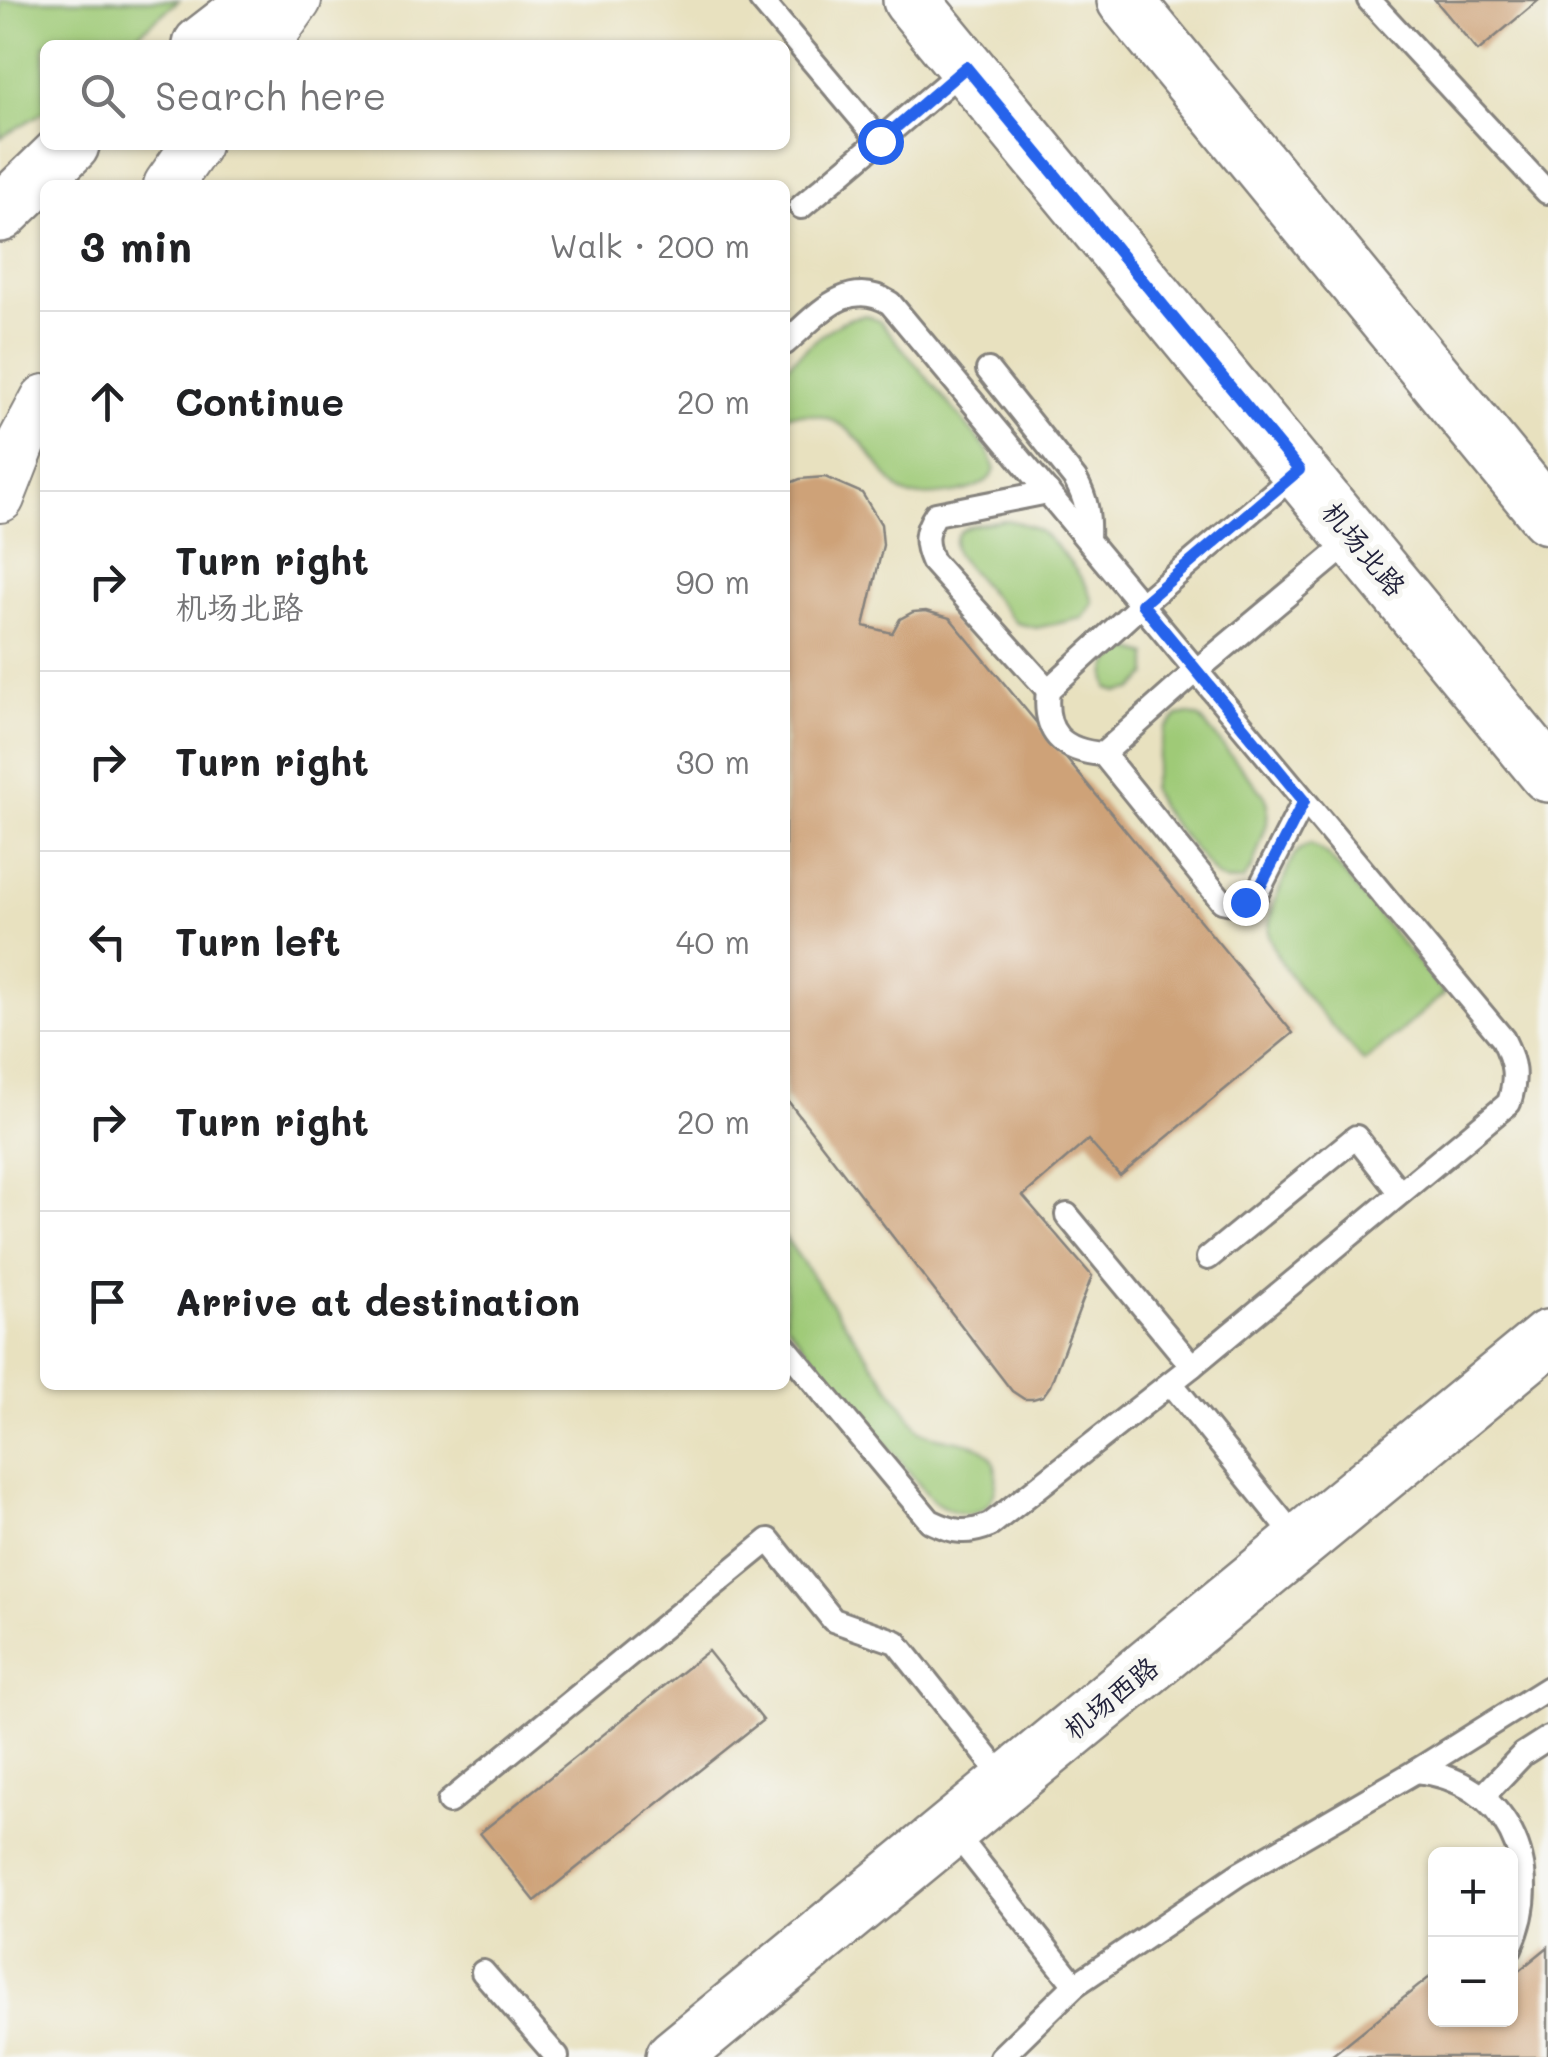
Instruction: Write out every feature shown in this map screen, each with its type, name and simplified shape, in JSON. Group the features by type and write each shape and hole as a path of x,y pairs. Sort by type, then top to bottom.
{"main road":[{"path":"208,40 260,0"},
{"name":"机场北路","path":"911,0 1548,774"},
{"path":"1125,0 1548,516"},
{"path":"0,214 65,150"},
{"name":"机场西路","path":"674,2057 1548,1338"}],"street":[{"path":"269,40 298,0"},
{"path":"0,182 63,150"},
{"path":"172,180 192,150"},
{"path":"0,498 40,408"}],"lane":[{"path":"761,0 880,141"},
{"path":"1369,0 1548,192"},
{"path":"801,208 966,67"},
{"path":"790,339 848,294 878,295 890,303 1502,1039 1515,1062 1516,1082 1509,1103 1192,1366 990,1525 971,1533 952,1531 930,1521 790,1353"},
{"path":"988,370 1076,479 1086,498 1088,539"},
{"path":"1299,470 1048,690 1046,708 1050,727 1063,743 1082,752 1103,754 1222,901 1245,902 1257,893 1304,801"},
{"path":"1048,492 936,514 927,527 924,544 932,561 1048,690"},
{"path":"1103,754 1196,670 1355,538"},
{"path":"1208,1258 1356,1137 1400,1193"},
{"path":"1067,1215 1192,1366"},
{"path":"1171,1383 1300,1543"},
{"path":"449,1802 769,1540 833,1620 896,1642 1008,1783"},
{"path":"1001,2057 1076,1986 1239,1874 1416,1771 1548,1688"},
{"path":"1485,1794 1524,1754 1548,1738"},
{"path":"1416,1771 1441,1773 1485,1794 1504,1812 1518,1834 1530,1886 1527,1911 1515,1937"},
{"path":"952,1829 1076,1986"},
{"path":"482,1972 557,2057"}],"green space":[{"path":"0,0 179,0 131,40 40,40 40,114 0,138"},
{"path":"867,315 880,322 988,451 995,470 981,485 958,492 911,496 901,492 865,447 841,425 808,414 790,415 790,363 833,327"},
{"path":"1005,520 1042,533 1072,566 1093,603 1083,618 1036,628 1016,623 956,554 957,536 962,530"},
{"path":"1130,649 1148,655 1148,675 1132,690 1117,692 1108,688 1107,668 1113,658"},
{"path":"1178,716 1200,718 1268,804 1267,824 1252,868 1243,880 1226,882 1216,876 1160,808 1151,788 1165,729"},
{"path":"1311,844 1328,855 1444,994 1364,1062 1294,980 1281,962 1269,931 1271,911 1290,862 1300,849"},
{"path":"790,1244 920,1431 974,1445 992,1460 996,1485 985,1507 961,1513 933,1501 790,1328"}],"building":[{"path":"1435,0 1539,0 1478,51"},
{"path":"825,477 862,493 881,524 883,545 864,626 892,633 900,619 913,612 926,611 950,618 1293,1033 1120,1176 1088,1140 1023,1196 1092,1276 1050,1386 1043,1396 1033,1399 1024,1399 1012,1391 790,1103 790,483"},
{"path":"708,1651 763,1720 535,1901 480,1833"},
{"path":"1548,1947 1548,2057 1330,2057 1428,1978 1428,2027 1518,2027 1518,1971"}],"route":[{"path":"880,141 966,67 1299,470 1142,604 1304,801 1257,893 1245,902"}]}
